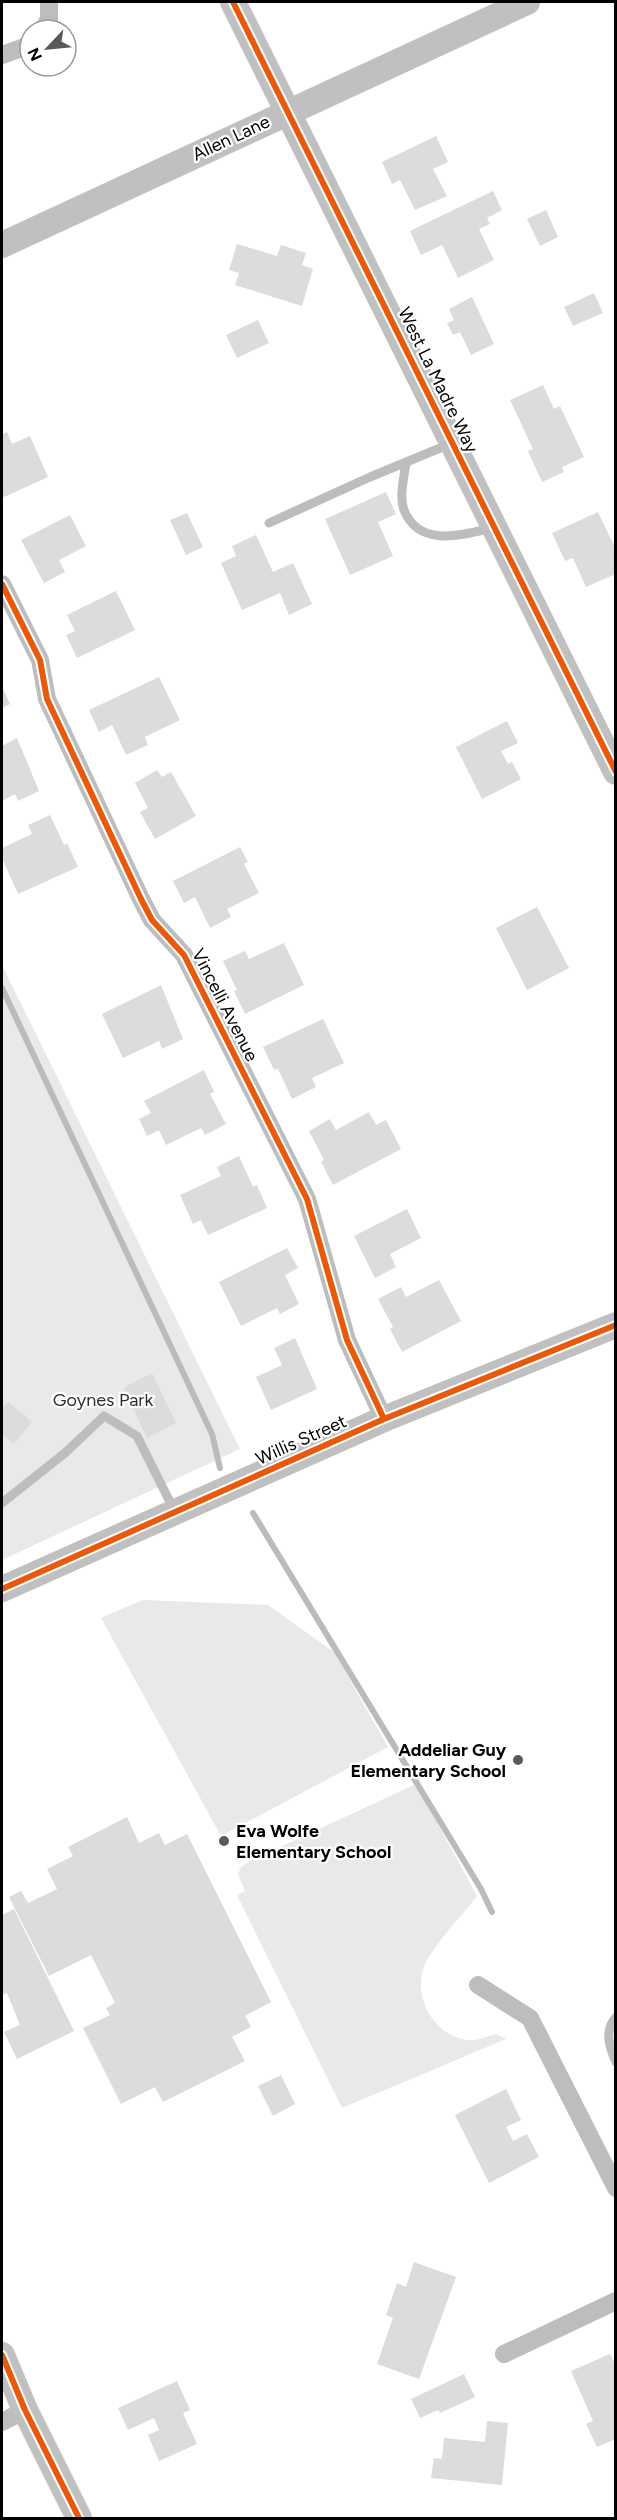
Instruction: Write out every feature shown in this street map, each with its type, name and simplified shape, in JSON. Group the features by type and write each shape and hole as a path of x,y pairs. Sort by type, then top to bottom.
{"street":[{"name":"West La Madre Way","path":"233,2 615,772"},
{"name":"Allen Lane","path":"2,245 526,2"},
{"path":"2,55 18,49"},
{"name":"Vincelli Avenue","path":"2,584 40,660 47,699 141,899 152,920 184,955 307,1199 347,1340 384,1419"},
{"name":"Willis Street","path":"2,1589 384,1419 615,1325"},
{"path":"478,1985 530,2018 615,2188"},
{"path":"504,2354 615,2301"},
{"path":"2,2355 25,2410 79,2518"},
{"path":"2,2422 25,2410"}],"lane":[{"path":"269,524 370,477 453,443"},
{"path":"406,463 403,490 404,510 414,525 431,535 452,537 494,528"},
{"path":"2,1503 65,1454 104,1416 136,1436 176,1513"},
{"path":"615,2017 610,2023 608,2035 610,2051 615,2062"}],"green space":[{"name":"Goynes Park","path":"2,965 240,1449 2,1560"},
{"path":"143,1600 268,1605 334,1652 388,1747 221,1836 101,1618"},
{"path":"416,1784 477,1896 428,1958 421,1979 424,2003 437,2024 457,2038 472,2040 496,2034 506,2039 342,2108 237,1895 245,1891 238,1874 241,1867 248,1862"}],"building":[{"path":"436,136 448,162 433,169 447,196 415,210 400,180 392,184 382,162"},
{"path":"493,191 502,210 487,218 490,224 479,229 494,260 458,278 442,245 421,255 410,231"},
{"path":"546,210 558,237 540,246 527,219"},
{"path":"237,244 277,256 281,245 306,253 302,265 313,269 302,306 235,285 239,273 229,270"},
{"path":"594,293 603,313 573,326 564,307"},
{"path":"472,297 494,344 471,355 460,332 453,335 447,323 454,320 449,309"},
{"path":"258,320 269,343 237,358 226,335"},
{"path":"543,385 554,409 560,406 584,457 562,467 564,472 542,482 528,451 533,449 510,400"},
{"path":"7,432 12,444 30,436 48,477 2,498 2,434"},
{"path":"386,492 396,514 378,522 393,556 350,575 325,519"},
{"path":"598,512 616,550 616,574 586,587 573,558 565,561 552,533"},
{"path":"187,513 203,547 186,555 170,520"},
{"path":"70,515 86,546 59,560 65,572 44,583 21,540"},
{"path":"256,535 273,572 293,563 312,604 289,615 280,593 242,610 221,563 236,556 232,546"},
{"path":"116,591 135,630 77,658 66,635 75,631 67,615"},
{"path":"159,677 180,720 145,737 148,745 126,755 112,725 99,732 89,710"},
{"path":"2,686 10,704 2,708"},
{"path":"507,721 518,743 501,751 508,764 512,762 521,779 482,799 456,747"},
{"path":"17,738 39,791 18,801 15,794 2,801 2,746"},
{"path":"157,770 162,777 171,772 196,816 155,839 140,812 148,808 135,783"},
{"path":"50,815 64,845 67,843 78,867 18,894 2,858 2,848 32,834 28,825"},
{"path":"240,847 248,862 244,864 259,893 227,909 231,917 210,928 195,897 184,903 173,881"},
{"path":"537,907 569,968 527,990 496,928"},
{"path":"284,943 304,985 245,1014 234,991 237,990 223,961 245,951 249,959"},
{"path":"161,985 183,1039 162,1049 159,1041 123,1058 102,1014"},
{"path":"323,1019 344,1063 312,1078 316,1087 292,1099 278,1069 274,1070 263,1047"},
{"path":"204,1070 214,1092 210,1094 226,1124 205,1135 201,1128 166,1145 159,1130 147,1136 139,1119 151,1113 144,1101"},
{"path":"369,1112 376,1125 386,1120 401,1149 333,1185 321,1162 324,1160 309,1131 330,1119 336,1130"},
{"path":"239,1156 253,1187 257,1185 267,1208 208,1235 201,1220 193,1224 180,1195 221,1176 217,1167"},
{"path":"407,1209 421,1238 390,1254 396,1267 375,1278 354,1236"},
{"path":"287,1248 298,1268 285,1275 299,1304 280,1314 277,1308 241,1326 219,1282"},
{"path":"439,1280 461,1321 402,1352 390,1329 393,1327 378,1299 401,1287 406,1297"},
{"path":"295,1338 317,1389 271,1410 256,1377 282,1365 274,1348"},
{"path":"152,1373 176,1423 147,1438 123,1388"},
{"path":"8,1402 32,1422 14,1444 2,1434 2,1409"},
{"path":"127,1817 139,1843 159,1833 165,1845 187,1834 271,2002 245,2016 251,2027 232,2037 245,2061 163,2102 155,2087 121,2104 83,2028 110,2015 106,2008 115,2003 91,1955 49,1976 9,1897 21,1891 28,1903 57,1889 47,1869 73,1856 68,1847"},
{"path":"14,1909 74,2031 17,2059 4,2032 20,2025 7,1993 2,1995 2,1915"},
{"path":"281,2075 295,2104 273,2116 258,2086"},
{"path":"506,2089 521,2120 506,2127 513,2141 527,2134 539,2157 489,2183 455,2115"},
{"path":"414,2262 456,2277 419,2379 377,2364 393,2318 386,2315 397,2283 406,2287"},
{"path":"610,2354 616,2366 616,2439 597,2447 586,2424 593,2421 571,2371"},
{"path":"464,2374 475,2397 440,2413 438,2410 420,2418 411,2399"},
{"path":"177,2381 190,2410 183,2413 197,2444 159,2461 148,2435 159,2430 154,2418 128,2430 118,2408"},
{"path":"487,2421 508,2423 502,2485 431,2478 434,2458 442,2459 444,2438 485,2442"}],"waterway":[{"path":"2,988 212,1434 220,1468"},
{"path":"253,1513 481,1889 492,1912"}],"cycle path":[{"path":"233,2 616,772"},
{"path":"2,584 40,660 47,699 141,899 152,920 184,955 307,1199 347,1340 384,1419"},
{"path":"2,1589 384,1419 616,1325"},
{"path":"2,2355 25,2410 79,2518"}],"place":[{"name":"Addeliar Guy Elementary School","path":"518,1760"},
{"name":"Eva Wolfe Elementary School","path":"224,1841"}]}
